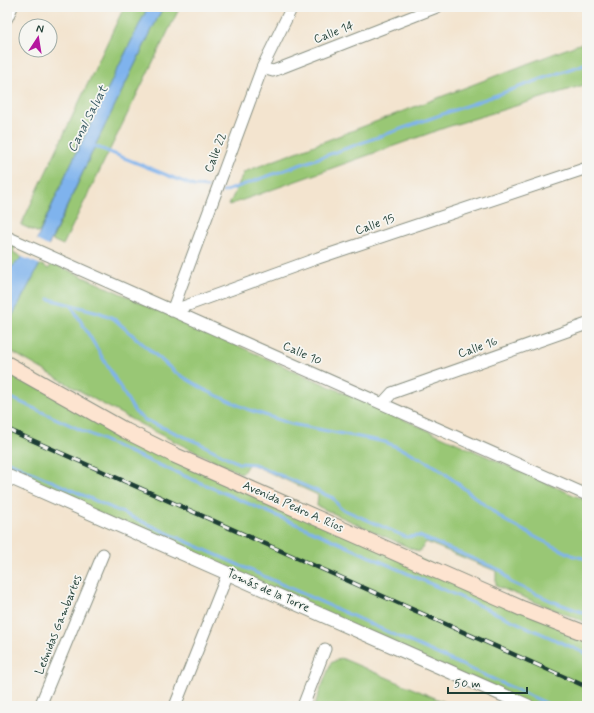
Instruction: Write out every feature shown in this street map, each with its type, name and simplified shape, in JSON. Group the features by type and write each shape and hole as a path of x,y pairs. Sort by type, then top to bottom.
{"main road":[{"name":"Avenida Pedro A. Ríos","path":"7,364 119,427 174,455 523,609 587,634"}],"street":[{"path":"7,18 12,7"},
{"name":"Calle 22","path":"172,311 262,68 292,7"},
{"name":"Calle 14","path":"262,68 273,71 437,7"},
{"name":"Calle 15","path":"172,311 318,258 587,168"},
{"name":"Calle 10","path":"7,237 582,493"},
{"name":"Calle 16","path":"382,404 392,393 587,324"},
{"name":"Tomás de la Torre","path":"7,476 528,706"},
{"path":"582,493 587,484"},
{"name":"Leónidas Gambartes","path":"40,706 103,554"},
{"path":"175,706 228,574"},
{"path":"303,706 325,649"}],"green space":[{"path":"124,7 148,7 67,172 39,233 21,225"},
{"path":"163,7 180,7 63,245 52,240 95,146"},
{"path":"587,41 587,84 447,127 229,205 244,172"},
{"path":"7,242 15,246 13,252 22,257 12,267 7,269"},
{"path":"52,263 587,501 587,623 496,586 496,571 426,542 419,552 317,506 318,495 249,463 242,474 155,432 99,402 7,349 7,326 40,264 49,269"},
{"path":"7,364 87,410 587,634 587,706 528,706 7,476"},
{"path":"341,658 454,706 314,706 331,663"}],"water":[{"name":"Canal Salvat","path":"148,7 163,7 95,146 40,264 7,326 7,269 12,267 22,257 37,239 67,172"}],"pier":[{"path":"34,239 50,247 41,265 20,256"}],"waterway":[{"path":"223,192 587,63"},
{"path":"92,145 194,186 208,187"},
{"path":"49,299 98,312 113,318 175,372 207,391 247,409 291,424 385,442 411,453 438,468 504,520 574,556 587,559"},
{"path":"71,305 135,412 145,420 199,443 238,463 254,464 333,498 340,508 406,537 419,536 502,571 510,582 554,602 587,614"},
{"path":"7,396 129,452 326,537 587,654"},
{"path":"7,461 553,706"}],"railway":[{"path":"7,429 587,687"}]}
